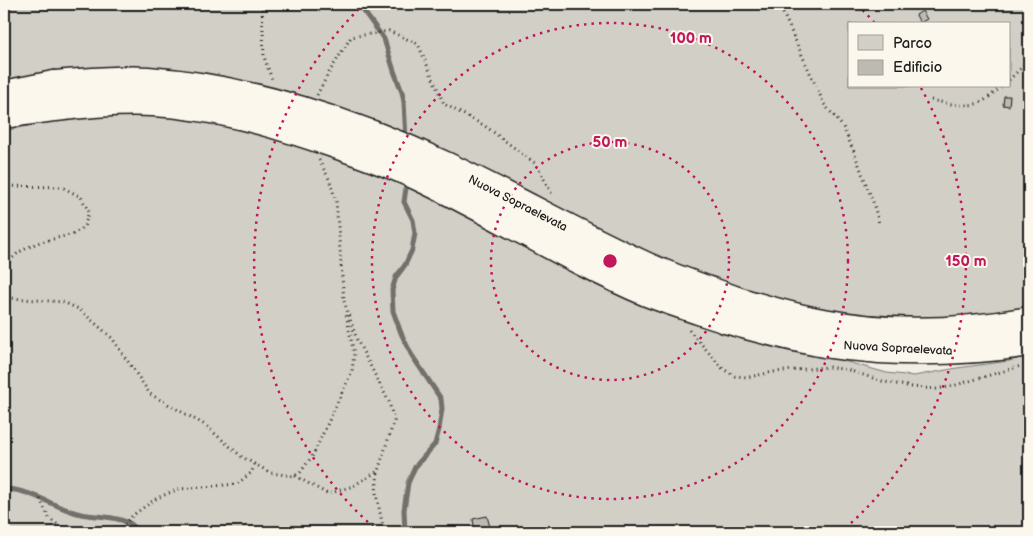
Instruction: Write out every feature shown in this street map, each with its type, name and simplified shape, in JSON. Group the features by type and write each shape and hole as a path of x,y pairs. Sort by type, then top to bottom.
{"highway":[{"name":"Nuova Sopraelevata","path":"4,114 99,82 147,81 222,91 263,100 330,120 396,144 444,165 562,226 687,284 760,329 820,343 921,351 960,350 1029,342"},
{"name":"Nuova Sopraelevata","path":"4,95 54,96"},
{"name":"Nuova Sopraelevata","path":"730,309 765,310 823,324 852,328 922,332 962,330 1029,321"}],"path":[{"path":"262,4 264,57 274,86"},
{"path":"779,4 824,104 843,127 879,222"},
{"path":"314,100 351,38 389,31"},
{"path":"1010,79 1023,66 1029,53"},
{"path":"931,100 968,105 980,103 999,88"},
{"path":"294,476 300,473 314,455 352,371 354,354 344,301 336,201 329,179 317,156"},
{"path":"4,186 62,187 81,197 89,212 84,227 73,234 38,243 19,252 4,266"},
{"path":"4,294 10,298 63,302 79,310 112,338 150,394 205,424 242,457 271,473 294,476 328,494 353,486 378,472"},
{"path":"344,301 357,340 389,402 394,421 378,472 376,493 384,532"},
{"path":"118,532 133,515 157,498 179,489 237,484 252,472 254,464"},
{"path":"40,499 49,518 67,532"}],"green space":[{"path":"4,4 1029,4 1029,308 963,317 907,319 843,313 784,301 739,288 720,333 771,346 829,357 887,373 914,376 1029,356 1029,532 4,532 4,131 55,120 4,81"}],"building":[{"path":"922,11 927,19 920,22 916,15"},
{"path":"1004,96 1010,96 1009,106 1003,105"},
{"path":"487,516 490,527 486,529 486,532 471,532 470,528 474,526 473,519"}],"waterway":[{"path":"360,4 384,39 402,92 406,140"},
{"path":"405,532 404,510 408,483 415,467 435,444 442,409 441,399 411,354 393,311 392,290 396,277 405,265 412,250 415,233 413,220 404,202 407,181"},
{"path":"4,489 34,495 62,508 81,514 125,521 139,532"}]}
